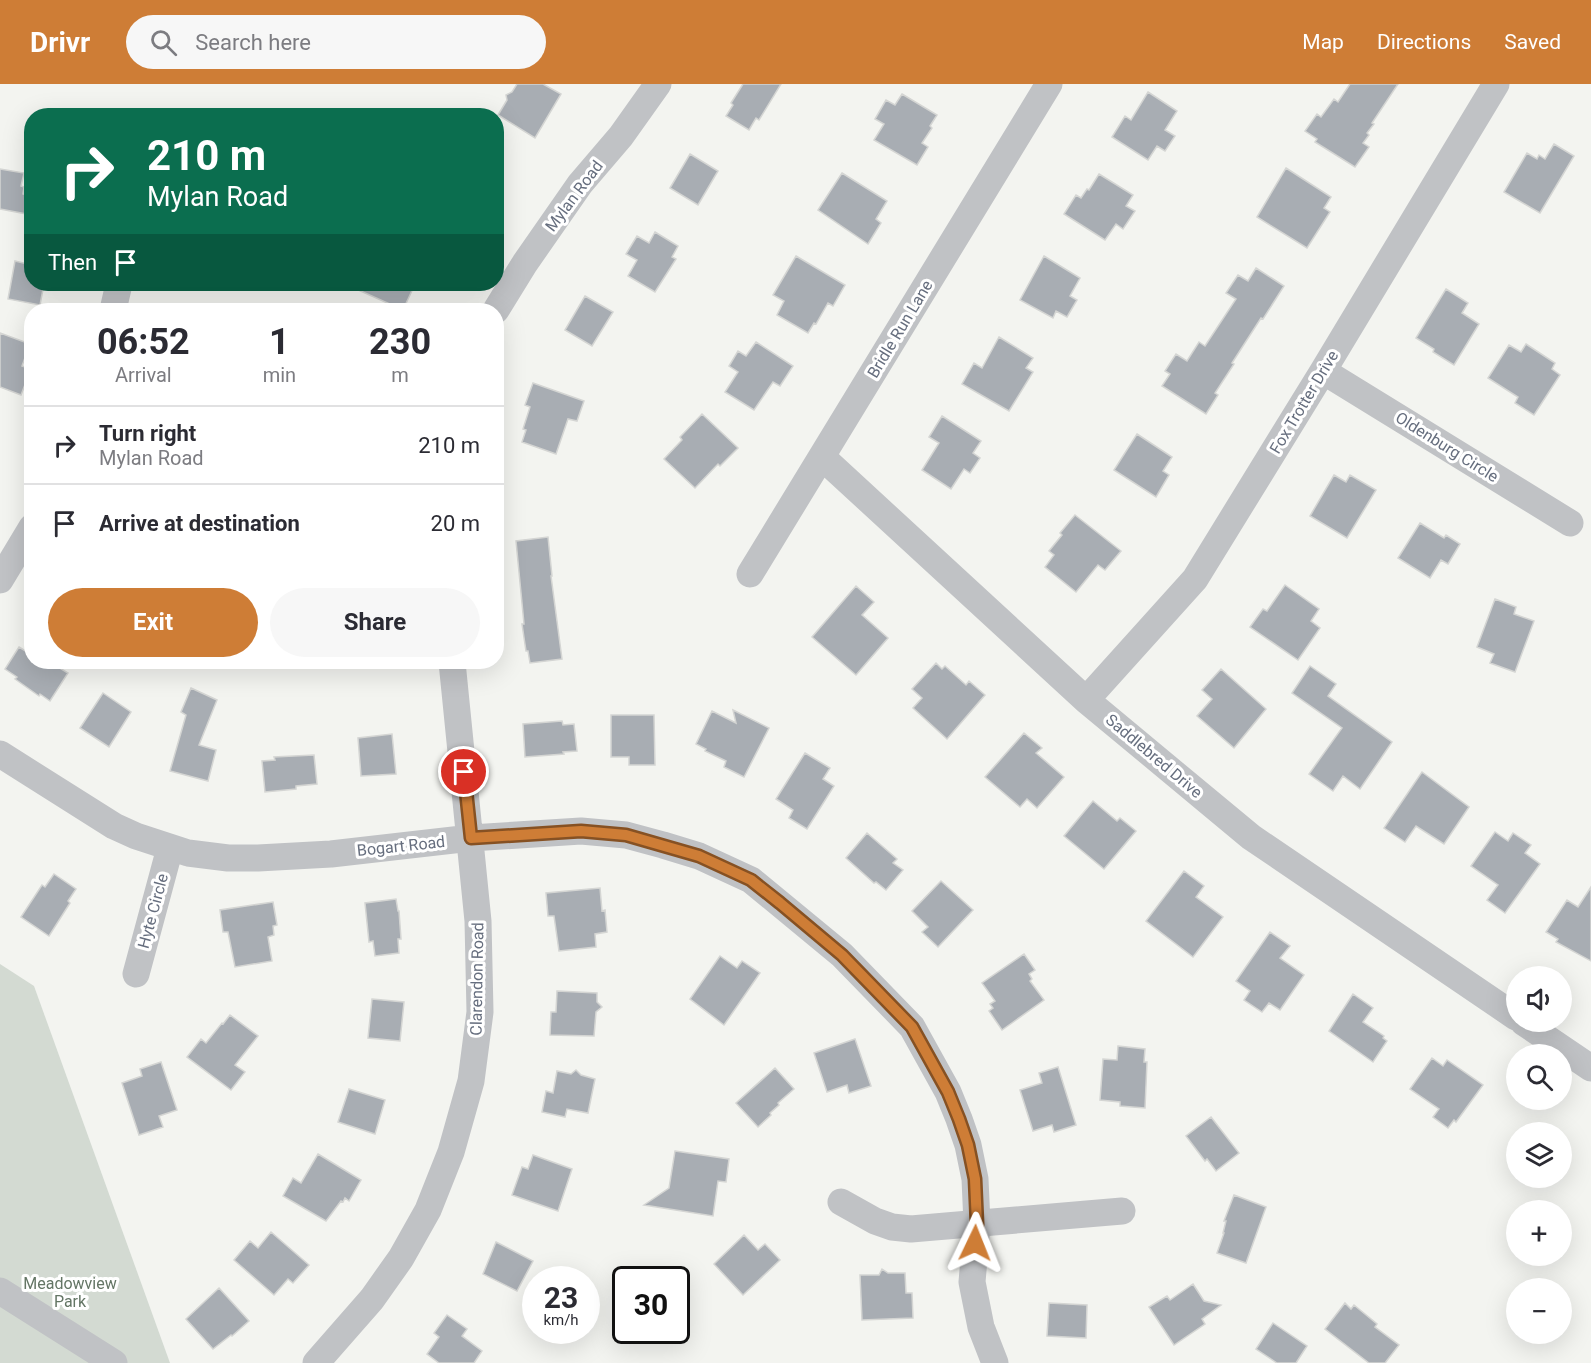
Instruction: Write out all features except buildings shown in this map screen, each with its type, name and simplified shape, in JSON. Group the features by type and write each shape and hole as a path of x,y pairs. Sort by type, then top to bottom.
{"street":[{"name":"Mylan Road","path":"500,303 580,184 621,136 658,84"},
{"name":"Bridle Run Lane","path":"750,574 1049,84"},
{"name":"Fox Trotter Drive","path":"1086,700 1195,579 1496,84"},
{"name":"Oldenburg Circle","path":"1323,371 1570,523"},
{"name":"Saddlebred Drive","path":"822,457 1086,700 1251,837 1506,1010"},
{"path":"0,580 24,540"},
{"path":"453,669 471,838"},
{"name":"Bogart Road","path":"0,754 114,826 136,837 188,853 218,857 258,858 331,854 471,838 581,831 626,835 699,856 751,880 842,955 912,1027 948,1092 965,1136 975,1179 977,1224 972,1282 981,1327 995,1363"},
{"name":"Clarendon Road","path":"316,1363 372,1299 401,1258 428,1210 452,1152 471,1081 480,1012 478,921 471,838"},
{"name":"Hyte Circle","path":"136,974 170,848"},
{"path":"1538,1032 1591,1068"},
{"path":"842,1202 875,1221 892,1227 911,1229 1122,1211"},
{"path":"0,1291 114,1363"}],"green space":[{"name":"Meadowview Park","path":"0,964 34,986 170,1363 0,1363"}],"route":[{"path":"464,772 471,838 581,831 626,835 699,856 751,880 842,955 912,1027 948,1092 968,1145 975,1179 977,1224 975,1243"}]}
